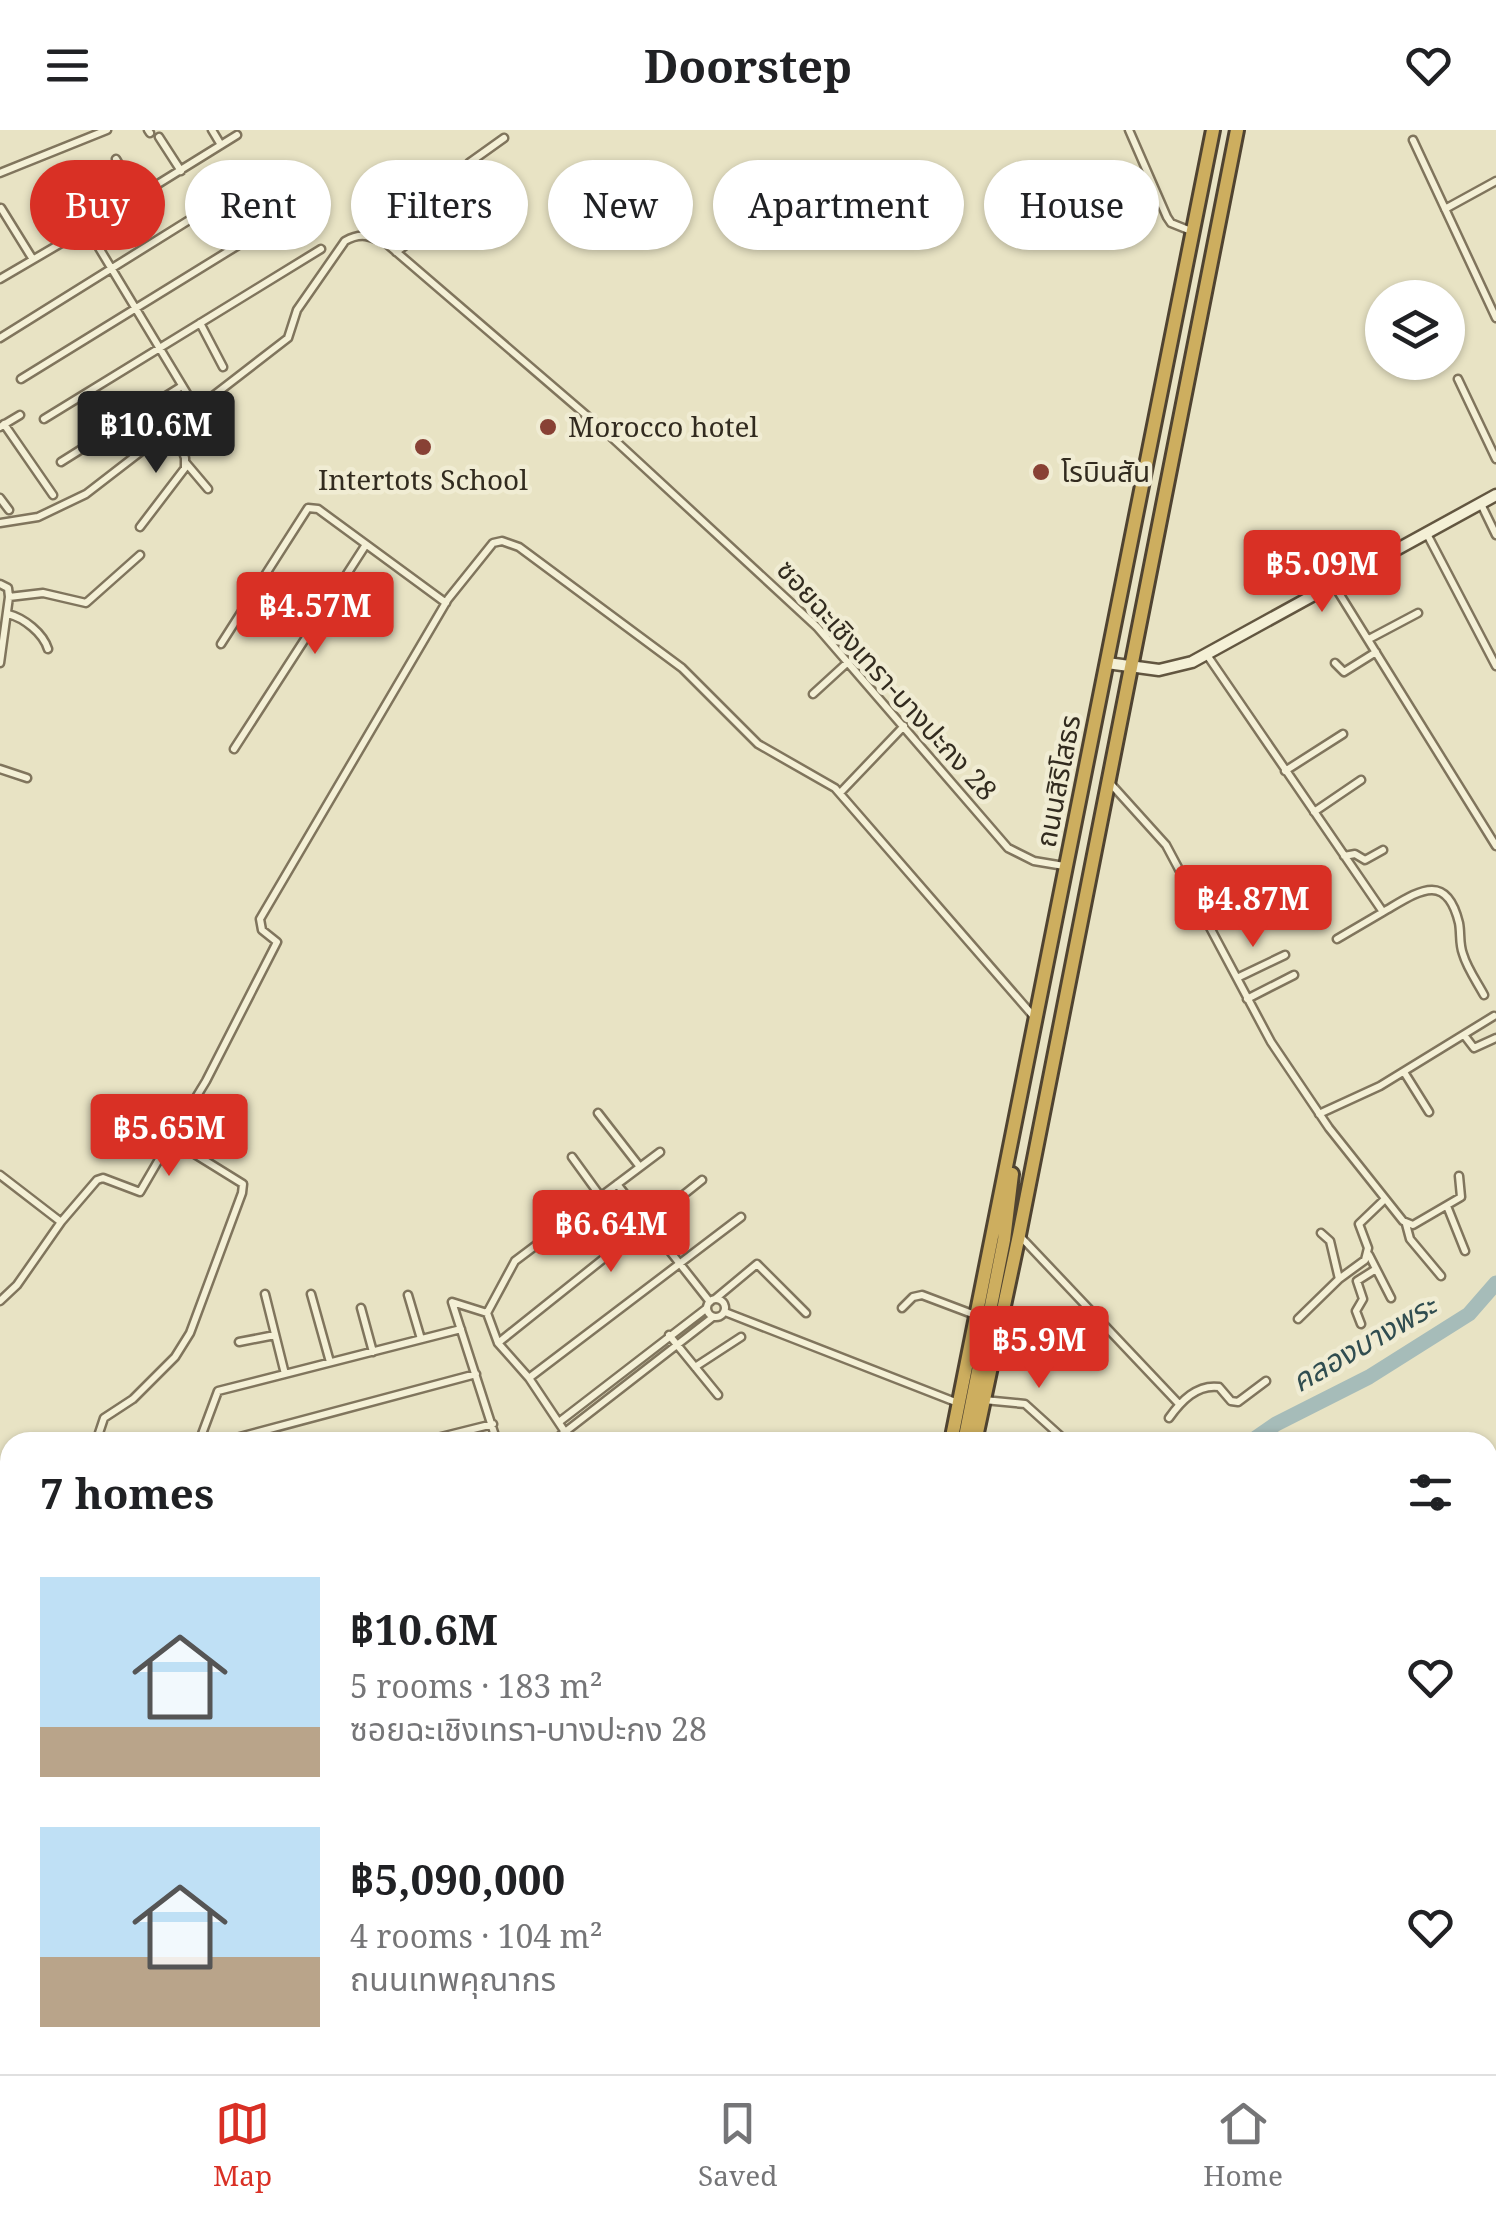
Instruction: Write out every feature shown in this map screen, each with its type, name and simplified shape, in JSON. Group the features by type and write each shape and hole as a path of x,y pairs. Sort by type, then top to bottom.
{"highway":[{"name":"ถนนสิริโสธร","path":"953,1432 1213,130"},
{"name":"ถนนสิริโสธร","path":"977,1432 1236,130"},
{"path":"966,1432 1004,1240 1018,1112"}],"main road":[{"path":"1107,663 1131,668 1174,668 1207,655 1496,495"}],"street":[{"path":"0,174 106,130"},
{"path":"212,130 221,145"},
{"path":"1129,130 1167,217 1171,223 1193,232"},
{"path":"165,181 237,136"},
{"path":"160,137 181,171"},
{"path":"396,252 461,202 470,186 469,163 504,138"},
{"path":"1412,140 1496,318"},
{"path":"1445,209 1496,182"},
{"path":"1,208 32,259"},
{"path":"0,226 9,221"},
{"path":"0,338 185,223"},
{"name":"ซอยฉะเชิงเทรา-บางปะกง 28","path":"0,523 38,517 86,494 197,410 288,338 297,310 345,241 356,235 371,236 396,252 708,523 817,627 1008,848 1034,861 1066,866"},
{"path":"0,279 47,250"},
{"path":"100,250 197,410"},
{"path":"21,379 231,250"},
{"path":"44,419 319,250"},
{"path":"200,323 223,367"},
{"path":"1458,380 1496,458"},
{"path":"61,462 182,386"},
{"path":"20,415 2,425 53,495"},
{"path":"174,426 186,463 208,488"},
{"path":"140,527 186,463"},
{"path":"0,498 9,510"},
{"path":"1480,503 1496,535"},
{"path":"220,644 308,508 318,509 446,603"},
{"path":"1426,533 1496,666"},
{"path":"0,1301 17,1285 61,1222 97,1180 103,1178 140,1192 206,1082 277,942 262,930 260,919 446,603 492,543 502,541 519,548 682,668 758,744 840,793 1035,1019"},
{"path":"234,749 365,546"},
{"path":"9,597 44,592 86,603 140,554"},
{"path":"0,584 8,588 9,597 0,663"},
{"path":"1334,585 1496,846"},
{"path":"1369,639 1418,613"},
{"path":"8,614 22,618 46,641 48,649"},
{"path":"1486,647 1496,643"},
{"path":"1336,663 1344,672 1376,652"},
{"path":"1207,655 1383,912"},
{"path":"813,694 848,662"},
{"path":"840,793 904,726"},
{"path":"1286,771 1344,734"},
{"path":"0,769 27,778"},
{"path":"1314,812 1361,780"},
{"path":"1109,782 1166,845 1271,1042 1319,1114 1406,1223 1410,1239 1441,1276"},
{"path":"1344,856 1350,854 1365,860 1383,850"},
{"path":"1205,915 1263,888"},
{"path":"1337,939 1419,891 1433,888 1443,892 1456,910 1463,954 1484,995"},
{"path":"1237,978 1285,955"},
{"path":"1247,998 1294,975"},
{"path":"1319,1114 1404,1072 1494,1016"},
{"path":"1464,1035 1474,1048 1496,1038"},
{"path":"1404,1072 1429,1112"},
{"path":"598,1114 640,1168"},
{"path":"99,1432 104,1418 133,1399 175,1358 190,1333 242,1193 242,1184 172,1137"},
{"path":"660,1152 515,1262 487,1313 498,1343 529,1378 565,1432 676,1344 725,1312 959,1404"},
{"path":"572,1157 601,1197"},
{"path":"0,1175 61,1222"},
{"path":"1406,1223 1414,1225 1463,1193 1459,1176"},
{"path":"498,1343 702,1180"},
{"path":"617,1184 711,1303 714,1317"},
{"path":"1385,1198 1359,1224 1368,1253 1391,1298"},
{"path":"545,1201 562,1226"},
{"path":"1446,1206 1464,1251"},
{"path":"529,1378 741,1217"},
{"path":"1321,1234 1330,1242 1339,1279"},
{"path":"1019,1235 1179,1404"},
{"path":"1298,1319 1365,1260 1368,1253"},
{"path":"559,1422 757,1264 806,1312"},
{"path":"1361,1324 1356,1311 1362,1298 1357,1282 1376,1269"},
{"path":"265,1294 285,1374"},
{"path":"311,1294 330,1362"},
{"path":"408,1295 422,1339"},
{"path":"902,1308 913,1297 922,1295 976,1315"},
{"path":"487,1313 452,1302 495,1432"},
{"path":"711,1303 724,1303 725,1312"},
{"path":"360,1308 373,1352"},
{"path":"203,1432 218,1391 461,1329"},
{"path":"238,1342 275,1335"},
{"path":"669,1335 718,1395"},
{"path":"695,1367 741,1337"},
{"path":"258,1432 476,1374"},
{"path":"1169,1418 1193,1392 1214,1385 1238,1402 1266,1381"},
{"path":"984,1400 1025,1404 1055,1432"},
{"path":"461,1432 493,1424"}],"waterway":[{"name":"คลองบางพระ","path":"1264,1432 1369,1377 1469,1314 1496,1283"}],"place":[{"name":"Morocco hotel","path":"548,427"},
{"name":"Intertots School","path":"423,447"},
{"name":"โรบินสัน","path":"1041,472"}]}
